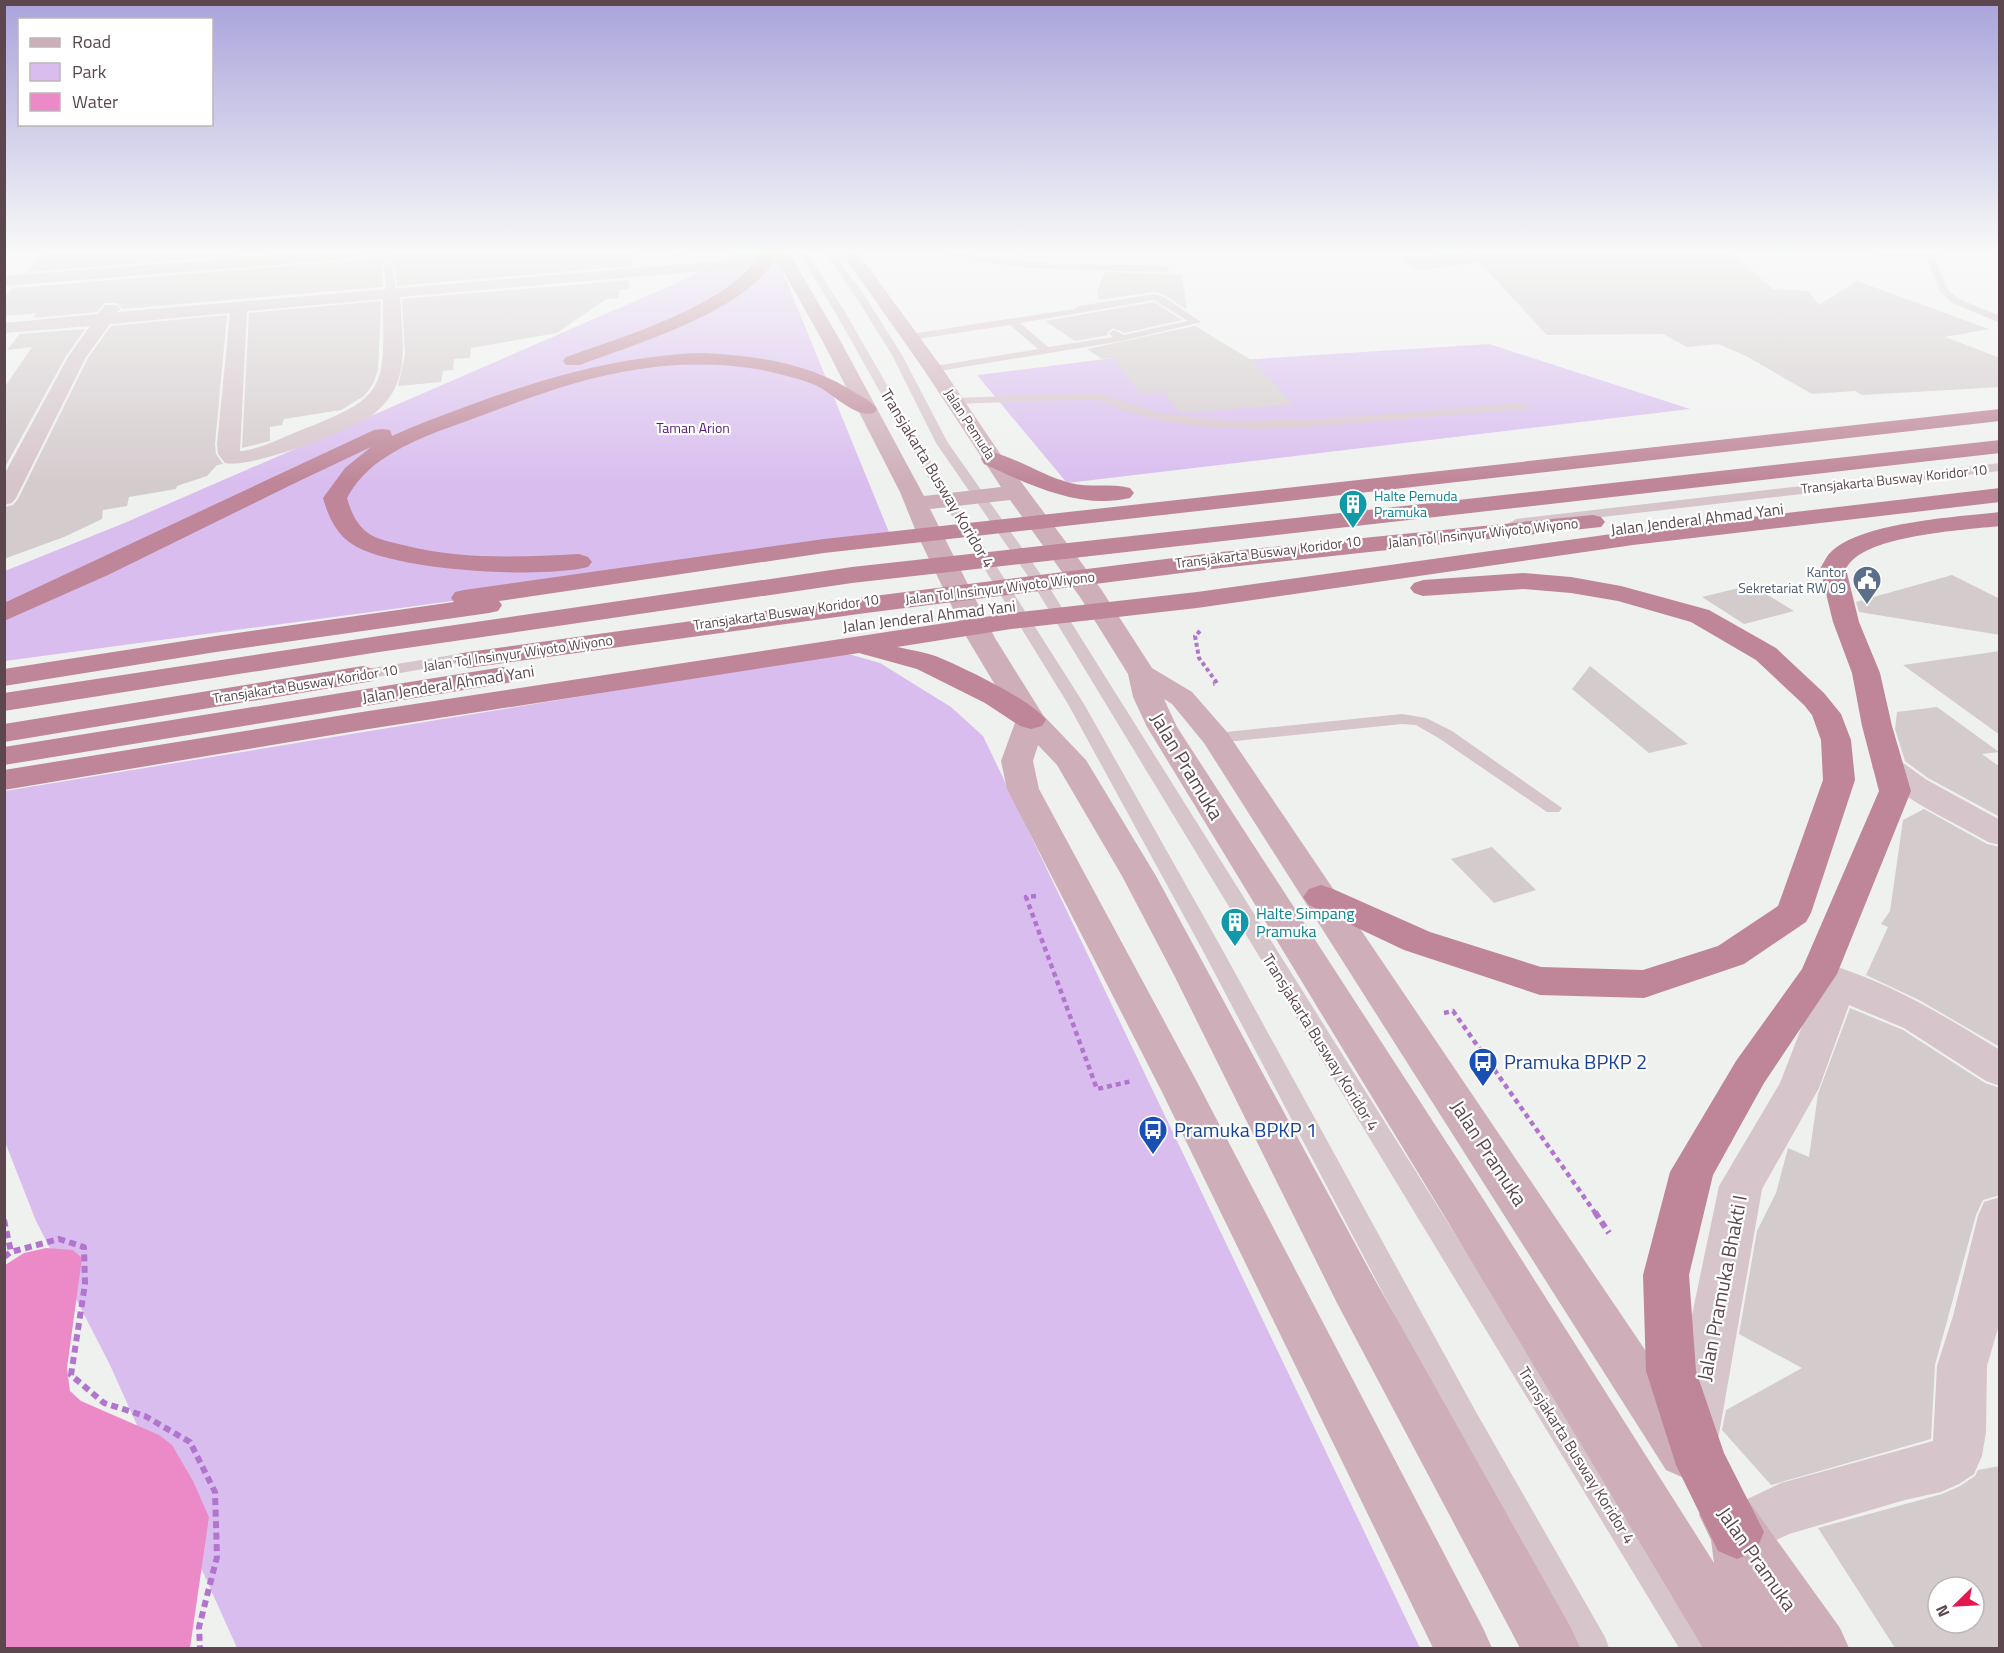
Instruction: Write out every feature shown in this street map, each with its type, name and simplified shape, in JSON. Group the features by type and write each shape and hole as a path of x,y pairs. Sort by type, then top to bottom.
{"highway":[{"path":"4,613 159,543 198,520 308,466 480,395 654,330"},
{"path":"824,546 531,564 452,562 404,554 366,542 343,522 335,498 344,483 361,466 388,447 431,427 558,381 650,363 699,359 748,363 787,370 818,379 867,409"},
{"path":"992,459 1077,494 1113,494 1362,469 2000,397"},
{"path":"4,664 824,546 2000,415"},
{"path":"4,678 426,613 939,555 976,543 1013,545 1053,541 2000,427"},
{"name":"Jalan Tol Insinyur Wiyoto Wiyono","path":"4,700 852,575 2000,444"},
{"name":"Jalan Tol Insinyur Wiyoto Wiyono","path":"4,733 320,681 866,605 1221,560 1615,520 2000,472"},
{"name":"Jalan Jenderal Ahmad Yani","path":"4,756 374,696 801,633 962,600 1085,584 2000,482"},
{"path":"4,780 362,721 1011,621 1197,600 1634,538 2000,495"},
{"path":"1737,1532 1702,1465 1671,1371 1666,1275 1692,1172 1750,1072 1834,980 1895,791 1866,673 1846,622 1833,569 1839,557 1852,547 1934,527 2000,519"},
{"path":"4,597 146,537 198,520"},
{"path":"1197,600 1325,595 1523,581 1571,585 1666,605 1700,616 1746,641 1786,671 1826,714 1836,740 1839,780 1793,913 1731,955 1644,984 1540,981 1417,941 1321,897"},
{"path":"801,633 927,663 995,697 1031,720"}],"main road":[{"path":"824,330 916,504 981,638 1031,720 1070,760 1139,876 1193,975 1354,1288 1551,1648"},
{"name":"Jalan Pemuda","path":"906,330 992,459 1053,541"},
{"path":"916,504 1017,492"},
{"name":"Jalan Pramuka","path":"1053,541 1085,584 1142,674 1148,697 1168,737 1464,1208 1735,1648"},
{"name":"Jalan Pramuka","path":"1142,674 1182,698 1216,738 1737,1532 1820,1648"},
{"path":"1031,720 1017,761 1023,789 1182,1092 1463,1648"},
{"path":"1737,1532 1756,1648"}],"street":[{"path":"4,498 77,357 96,330"},
{"path":"237,330 228,444 229,454 233,458 247,457 275,447 354,416 373,405 388,376 393,353 392,330"},
{"path":"1888,767 1916,787 2000,834"},
{"path":"1834,980 1918,1018 2000,1070"},
{"name":"Jalan Pramuka Bhakti I","path":"1692,1439 1741,1186 1799,1088 1830,1004 1836,995 1834,980"},
{"path":"1737,1532 1781,1510 1905,1474 1941,1466 1956,1456 1960,1432 1962,1366 1977,1316 2000,1216"}],"lane":[{"name":"Transjakarta Busway Koridor 4","path":"851,330 949,500 1076,704 1212,949 1466,1422 1594,1648"},
{"name":"Transjakarta Busway Koridor 4","path":"881,330 942,443 1043,590 1697,1648"},
{"path":"911,337 954,330"},
{"path":"1023,330 1047,351"},
{"path":"933,369 1047,351 1147,330"},
{"path":"954,401 1097,396 1115,404 1198,424 1237,426 1331,422 1523,406"},
{"name":"Transjakarta Busway Koridor 10","path":"1053,541 2000,444"},
{"name":"Transjakarta Busway Koridor 10","path":"1085,584 2000,467"},
{"name":"Transjakarta Busway Koridor 10","path":"4,700 939,555"},
{"name":"Transjakarta Busway Koridor 10","path":"4,733 538,646 962,600"},
{"path":"1216,738 1402,719 1420,721 1446,735 1553,808"}],"path":[{"path":"1076,888 1026,897 1097,1089 1110,1086"},
{"path":"1443,1014 1453,1011 1609,1233"},
{"path":"4,1220 11,1252"},
{"path":"4,1257 11,1252 58,1239 84,1246 85,1284 71,1375 104,1403 145,1416 190,1442 215,1492 217,1557 200,1627 200,1648"}],"green space":[{"name":"Taman Arion","path":"568,330 806,330 893,542 5,661 5,571 122,524"},
{"path":"1489,344 1690,409 1067,483 977,375 1121,357 1130,367"},
{"path":"845,653 880,663 951,707 983,736 1420,1648 237,1648 110,1365 36,1221 5,1142 5,791"}],"water":[{"path":"46,1248 73,1250 82,1258 67,1368 70,1391 81,1401 159,1435 172,1445 193,1481 209,1517 190,1648 5,1648 5,1265 24,1253"}],"building":[{"path":"84,330 66,356 4,469 4,388 32,347 7,350 20,334"},
{"path":"108,330 226,330 215,444 216,454 223,464 217,465 207,476 177,486 176,489 129,497 127,506 103,510 102,519 64,537 4,559 4,507 13,505 18,499 88,358"},
{"path":"248,330 380,330 378,370 373,384 364,396 341,410 284,419 282,425 270,427 270,441 242,448"},
{"path":"404,330 561,330 557,333 471,348 470,358 454,359 453,370 443,371 441,382 398,386 405,355"},
{"path":"1059,330 1110,330 1108,335 1075,341"},
{"path":"1118,330 1137,330 1124,333"},
{"path":"1176,330 1202,330 1253,361 1293,404 1180,413 1164,392 1140,394 1113,358 1102,359 1087,349"},
{"path":"1542,330 1983,330 1945,337 2000,358 2000,387 1862,395 1855,391 1812,394 1746,356 1718,344 1687,347 1663,334 1547,335"},
{"path":"1952,575 2000,599 2000,635 1859,612 1856,602"},
{"path":"1751,585 1794,611 1744,624 1702,597"},
{"path":"2000,651 2000,735 1903,665"},
{"path":"1590,666 1688,744 1649,753 1572,689"},
{"path":"1937,707 1999,752 1982,754 2000,767 2000,817 1928,778 1905,761 1895,729 1897,712"},
{"path":"1924,809 1987,844 2000,847 2000,1047 1919,1000 1866,975 1888,927 1881,924 1890,911 1903,820"},
{"path":"1492,847 1536,890 1494,903 1451,859"},
{"path":"1850,1008 1903,1030 1985,1083 2000,1088 2000,1195 1983,1200 1976,1215 1935,1365 1931,1439 1771,1485 1722,1430 1726,1410 1802,1368 1739,1334 1757,1231 1776,1193 1788,1148 1809,1157 1818,1094"},
{"path":"2000,1466 2000,1648 1895,1648 1818,1528 1942,1494 1975,1476 1978,1470"}],"place":[{"name":"Halte Pemuda Pramuka","path":"1353,530"},
{"name":"Kantor Sekretariat RW 09","path":"1867,606"},
{"name":"Halte Simpang Pramuka","path":"1235,948"},
{"name":"Pramuka BPKP 2","path":"1483,1088"},
{"name":"Pramuka BPKP 1","path":"1153,1156"}]}
